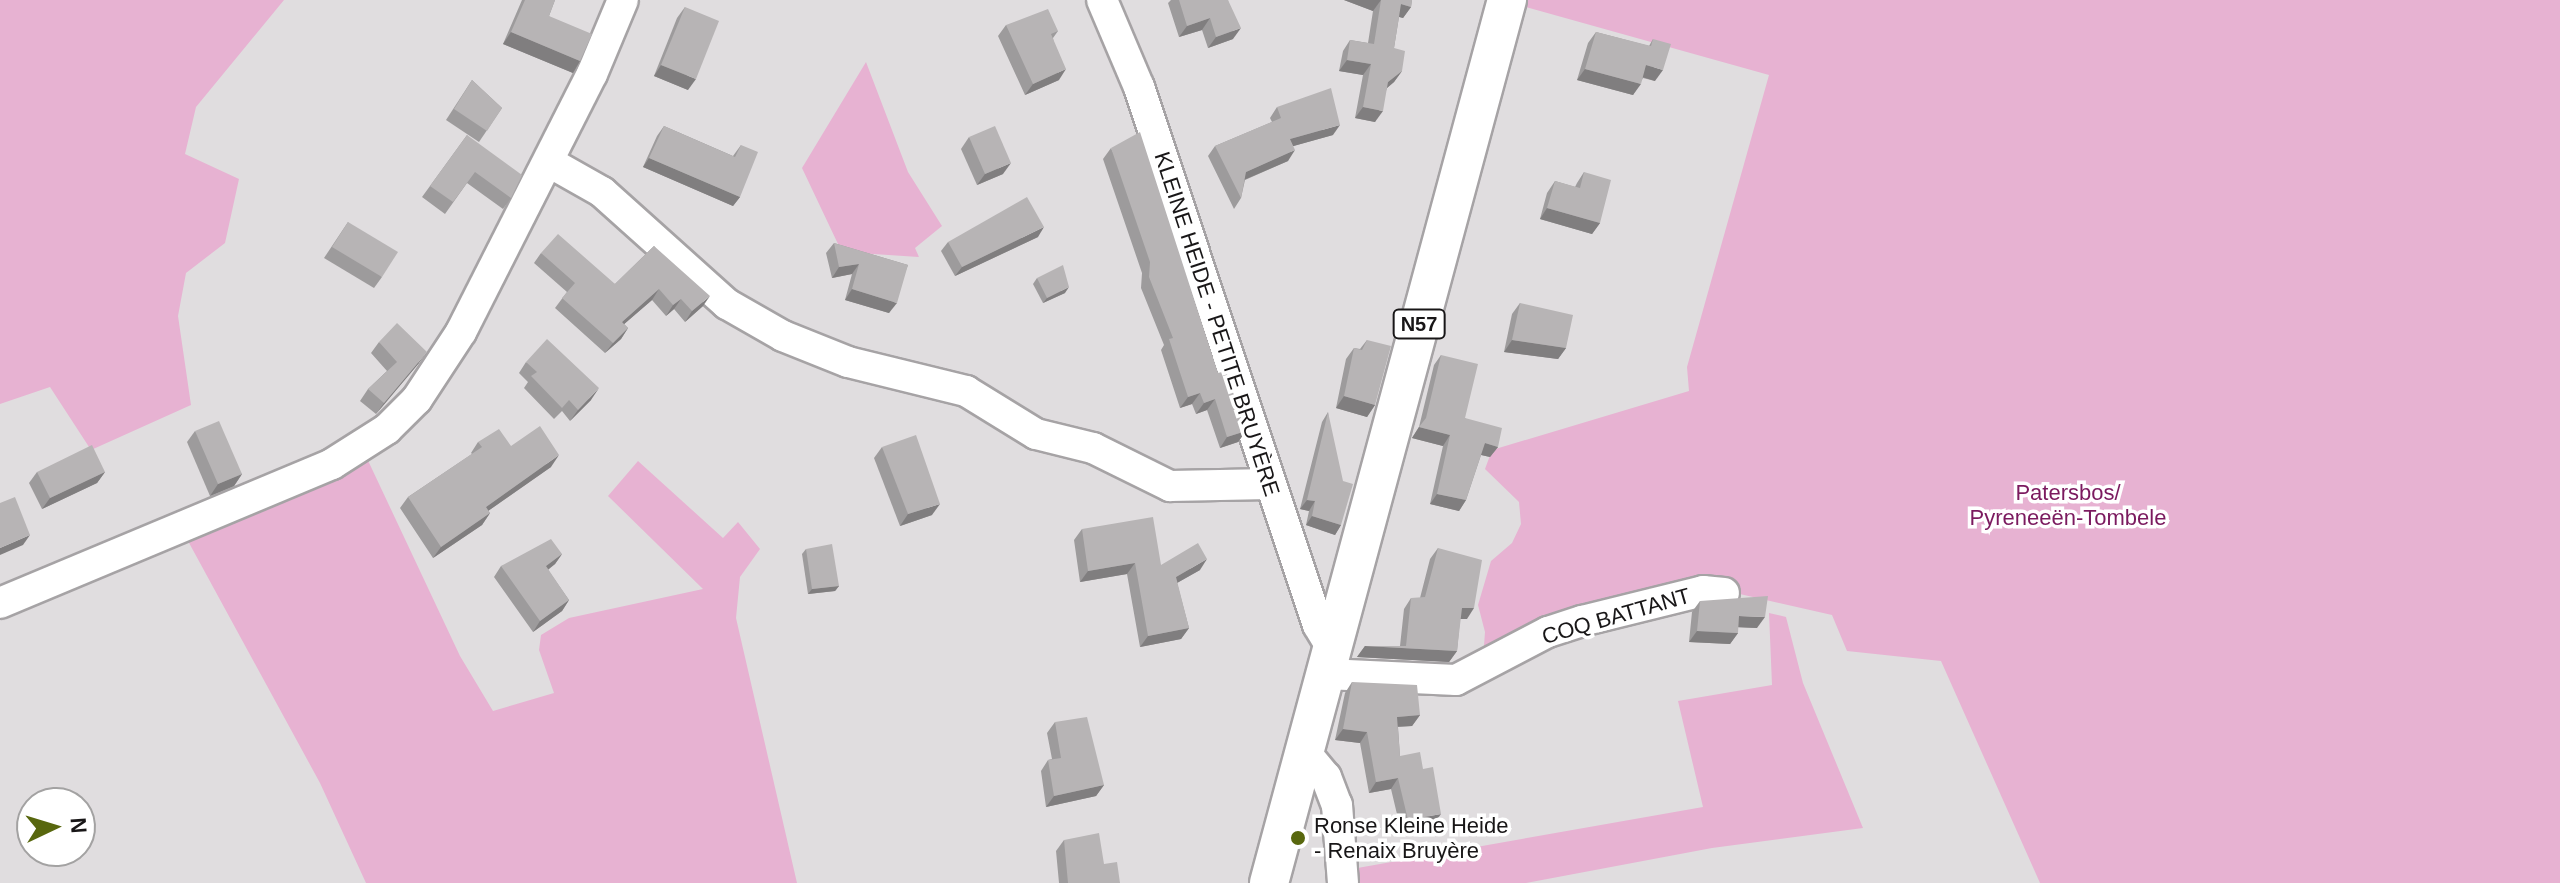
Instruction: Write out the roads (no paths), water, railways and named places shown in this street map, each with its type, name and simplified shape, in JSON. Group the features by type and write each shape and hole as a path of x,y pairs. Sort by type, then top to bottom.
{"main road":[{"name":"N57","path":"1269,883 1507,0"}],"street":[{"path":"0,603 332,464 387,429 438,368 549,162 623,0"},
{"name":"KLEINE HEIDE - PETITE BRUYÈRE","path":"1102,0 1139,87 1329,661"},
{"path":"549,162 602,192 727,304 783,336 848,362 966,391 1036,434 1093,448 1170,486 1270,484"},
{"name":"COQ BATTANT","path":"1329,661 1456,680 1548,632 1703,591 1724,593"},
{"path":"1304,751 1326,777 1337,805 1343,883"}],"place":[{"name":"Ronse Kleine Heide - Renaix Bruyère","path":"1298,838"}],"park label":[{"name":"Patersbos/ Pyreneeën-Tombele","path":"2068,504"}]}
